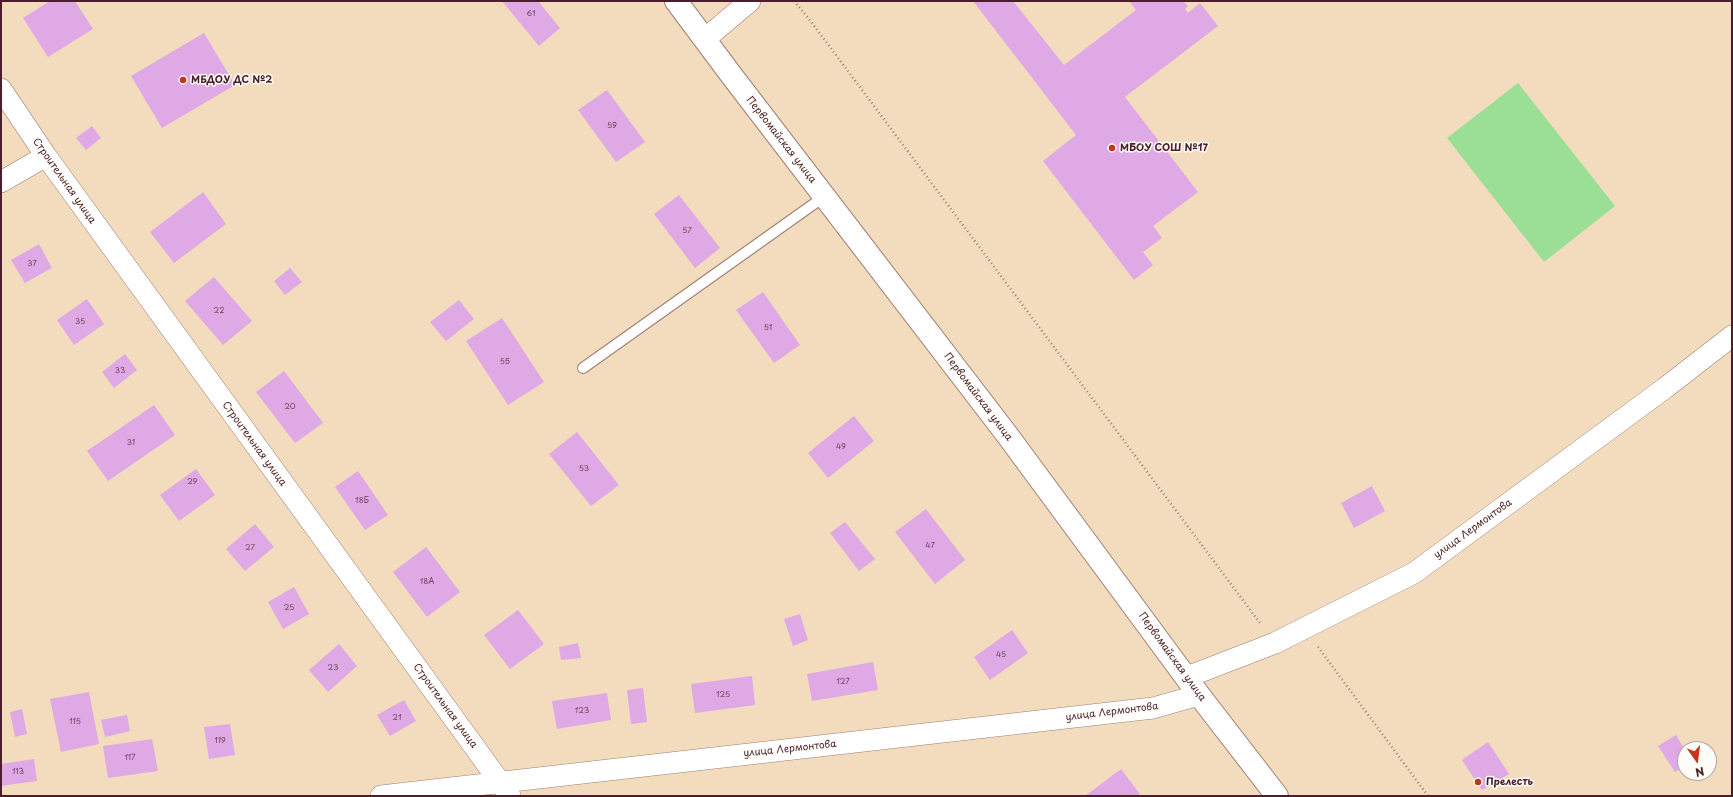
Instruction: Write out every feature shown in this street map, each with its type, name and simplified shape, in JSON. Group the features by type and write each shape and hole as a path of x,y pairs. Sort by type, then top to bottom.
{"street":[{"name":"Первомайская улица","path":"676,1 1008,436 1199,695 1277,796"},
{"path":"705,39 750,1"},
{"name":"Строительная улица","path":"1,89 46,156 505,789"},
{"path":"1,182 46,156"},
{"name":"улица Лермонтова","path":"1187,677 1275,643 1414,573 1732,336"},
{"name":"улица Лермонтова","path":"381,796 505,789 1153,708 1199,695"}],"lane":[{"path":"583,368 825,196"}],"path":[{"path":"794,1 809,19 1275,643"},
{"path":"1304,629 1428,796"}],"green space":[{"path":"1518,83 1615,206 1544,262 1447,138"}],"building":[{"path":"50,1 75,1 93,29 48,57 23,18"},
{"path":"502,1 538,1 560,28 539,46"},
{"name":"МБОУ СОШ №17","path":"973,1 1013,1 1064,65 1136,10 1129,1 1183,1 1188,6 1185,9 1188,13 1200,3 1218,26 1125,97 1198,192 1153,226 1162,238 1143,252 1153,265 1134,280 1043,161 1076,135"},
{"name":"МБДОУ ДС №2","path":"204,33 235,85 162,128 131,76"},
{"path":"607,90 645,142 616,162 578,110"},
{"path":"92,126 101,138 86,150 76,138"},
{"path":"203,192 226,224 174,263 150,232"},
{"path":"679,195 720,248 695,268 654,214"},
{"path":"39,244 52,268 25,283 11,260"},
{"path":"290,268 302,282 285,295 274,281"},
{"path":"214,277 252,321 223,345 185,301"},
{"path":"763,292 800,345 774,363 736,310"},
{"path":"87,299 104,324 74,345 57,320"},
{"path":"459,300 474,319 446,341 430,322"},
{"path":"502,318 544,382 508,405 466,341"},
{"path":"125,354 137,370 114,388 102,372"},
{"path":"284,371 323,423 295,443 256,392"},
{"path":"154,405 175,435 108,481 87,451"},
{"path":"854,416 874,441 828,478 808,453"},
{"path":"577,432 619,485 591,506 549,454"},
{"path":"196,469 215,495 179,521 160,495"},
{"path":"358,471 388,515 365,530 335,487"},
{"path":"1372,486 1385,511 1354,528 1341,503"},
{"path":"926,509 965,560 935,584 895,532"},
{"path":"845,522 875,559 859,571 830,533"},
{"path":"255,524 274,547 245,571 226,549"},
{"path":"426,547 460,592 427,617 393,572"},
{"path":"294,587 309,614 283,629 268,602"},
{"path":"518,610 544,644 510,669 484,635"},
{"path":"800,614 808,640 793,646 784,619"},
{"path":"1012,630 1028,653 990,680 974,657"},
{"path":"578,643 581,658 561,660 559,647"},
{"path":"339,644 357,666 328,692 309,670"},
{"path":"873,662 878,690 812,701 807,674"},
{"path":"752,676 755,705 695,713 691,684"},
{"path":"643,688 647,722 631,724 627,690"},
{"path":"89,692 99,744 61,752 50,699"},
{"path":"607,693 611,720 557,729 552,701"},
{"path":"404,700 416,721 390,736 377,715"},
{"path":"22,709 27,734 15,737 10,712"},
{"path":"127,715 130,731 105,737 101,720"},
{"path":"230,724 235,755 209,759 204,727"},
{"path":"1676,735 1680,741 1677,741 1677,771 1675,772 1658,746"},
{"path":"152,739 158,771 108,778 103,746"},
{"path":"1488,742 1509,774 1482,790 1462,760"},
{"path":"34,759 37,781 1,786 1,764"},
{"path":"1121,769 1140,794 1137,796 1085,796"}],"place":[{"name":"МБДОУ ДС №2","path":"183,80"},
{"name":"МБОУ СОШ №17","path":"1112,148"},
{"name":"Прелесть","path":"1478,782"}]}
